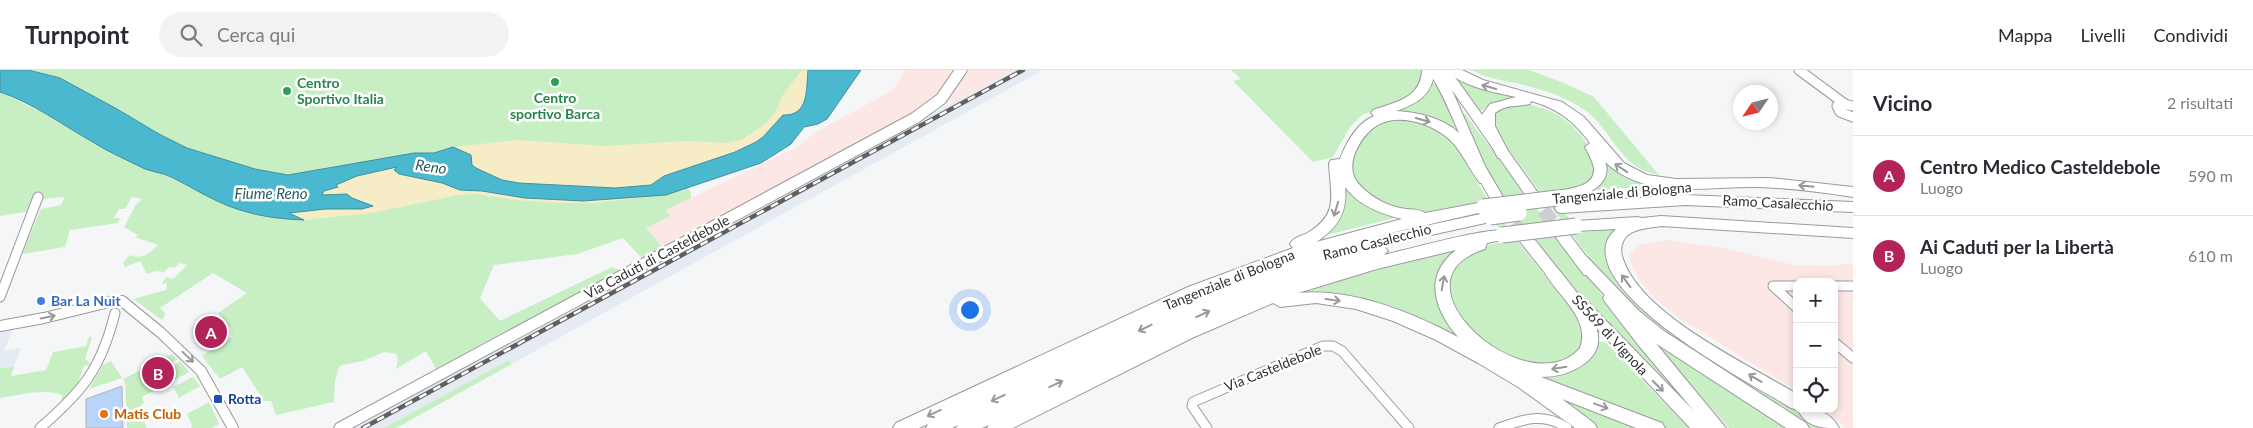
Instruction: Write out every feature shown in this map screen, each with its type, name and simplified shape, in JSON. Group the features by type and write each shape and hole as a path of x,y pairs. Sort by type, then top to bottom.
{"highway":[{"path":"1233,274 1261,258 1305,241 1325,229 1337,211 1339,197 1336,162 1352,132 1368,117 1407,102 1419,95 1428,84 1428,70"},
{"path":"1434,70 1455,106 1485,180"},
{"path":"1444,70 1532,197"},
{"path":"1453,70 1481,85 1544,100 1569,112 1585,125 1611,161 1634,176 1648,181 1666,184 1760,182 1853,192"},
{"path":"1503,155 1487,120 1489,111 1494,106 1508,101 1534,103 1555,110 1572,120 1595,152 1601,164 1601,174 1597,182 1564,209"},
{"path":"1460,211 1405,214 1382,208 1363,196 1348,181 1344,166 1348,155 1365,128 1376,120 1393,116 1420,119 1438,126 1461,143 1496,197"},
{"name":"Tangenziale di Bologna","path":"1529,235 1564,209 1661,191 1725,182"},
{"name":"Tangenziale di Bologna","path":"996,428 1252,305 1327,278 1414,253 1495,225 1532,197 1564,209 1660,221"},
{"name":"Ramo Casalecchio","path":"965,428 1200,315 1269,286 1365,254 1564,209 1666,201 1783,202 1853,207"},
{"path":"1783,202 1853,202"},
{"name":"Ramo Casalecchio","path":"1564,209 1637,211 1737,209 1853,214"},
{"name":"Tangenziale di Bologna","path":"902,428 1193,291 1283,256 1360,233 1460,211 1495,225"},
{"path":"1637,211 1853,223"},
{"path":"1793,400 1674,326 1650,306 1629,286 1614,261 1613,247 1615,241 1627,230 1660,221 1853,233"},
{"path":"1529,235 1495,225 1475,246 1462,253 1453,262 1443,279 1443,298 1449,314 1461,330 1478,346 1500,359 1533,369 1560,368 1580,359 1588,348 1589,330 1583,315 1553,273"},
{"name":"Ramo Casalecchio","path":"936,428 1201,301 1247,282 1354,246 1495,225"},
{"name":"SS569 di Vignola","path":"1529,235 1553,273 1650,378 1700,428"},
{"name":"SS569 di Vignola","path":"1562,235 1650,349 1718,428"},
{"path":"1582,261 1633,315 1658,336 1800,428"},
{"path":"1180,338 1291,298 1323,298 1364,305 1406,318 1475,355 1525,384 1588,428"},
{"path":"1475,355 1527,378 1656,428"},
{"path":"1811,413 1830,428"}],"main road":[{"name":"Via Caduti di Casteldebole","path":"340,428 915,118 941,99 961,70"}],"street":[{"path":"1793,70 1845,105"},
{"path":"1799,70 1845,105"},
{"path":"1845,105 1840,112 1853,117"},
{"path":"0,296 38,197"},
{"path":"1793,286 1772,286 1793,304"},
{"path":"1838,286 1853,286"},
{"path":"0,326 44,318 109,302 128,304 201,371 233,428"},
{"path":"40,428 91,379 105,350 114,313"},
{"path":"1838,345 1853,358"},
{"name":"Via Casteldebole","path":"1207,428 1192,406 1193,402 1323,346 1332,346 1342,351 1409,428"},
{"path":"1499,428 1530,416 1544,416 1567,428"}],"shaded area":[{"path":"905,70 1016,70 952,103 940,96 908,117 642,258 623,238 671,216 666,210 798,147 813,134 893,90"},
{"path":"1016,70 1043,70 396,428 353,428 952,103"},
{"path":"1668,240 1723,248 1795,265 1831,266 1853,263 1853,428 1846,428 1829,413 1838,413 1838,278 1793,278 1793,389 1682,320 1654,298 1639,280 1628,256 1638,245"},
{"path":"13,329 4,351 21,348 0,398 0,331"}],"green space":[{"path":"28,70 808,70 763,137 502,180 453,147 434,153 414,153 288,175 255,169 187,148 60,78"},
{"path":"1231,70 1424,70 1422,88 1404,99 1362,115 1350,127 1333,157 1313,162 1233,81 1241,79"},
{"path":"1472,70 1529,70 1594,97 1659,175 1643,170 1625,157 1594,118 1578,106 1544,91 1488,77"},
{"path":"1455,75 1537,100 1504,99 1480,111"},
{"path":"1433,83 1437,84 1458,133 1386,115 1420,99"},
{"path":"0,92 48,115 124,159 193,187 215,200 244,212 285,219 289,214 399,174 417,179 682,191 687,188 691,192 691,198 666,210 671,216 646,228 662,247 642,258 623,238 577,254 494,265 480,298 499,320 612,267 620,270 436,369 426,351 396,369 398,360 396,354 384,352 363,361 339,367 335,381 334,402 276,415 271,401 264,401 242,367 220,379 202,356 232,337 231,329 218,313 247,293 213,273 160,308 166,314 162,320 133,299 166,290 167,283 162,284 166,277 173,279 187,265 180,263 174,268 169,267 164,272 156,271 147,274 140,261 125,267 123,262 130,255 142,256 158,245 135,237 138,235 124,227 135,206 142,199 132,197 125,209 119,209 114,218 120,218 118,223 70,230 65,247 22,254 41,209 61,205 65,197 31,200 26,212 0,216"},
{"path":"1523,104 1550,111 1572,126 1581,136 1594,159 1597,173 1587,186 1550,193 1580,233 1618,228 1622,284 1793,405 1793,413 1804,413 1825,428 1806,428 1676,345 1609,284 1496,133 1491,117 1501,107"},
{"path":"1462,114 1465,114 1605,299 1712,428 1706,428 1600,319 1530,238 1492,183"},
{"path":"1403,119 1427,124 1449,135 1486,197 1517,241 1581,321 1584,344 1571,360 1534,366 1478,342 1447,302 1452,269 1483,246 1508,241 1480,202 1418,213 1395,210 1356,187 1350,159 1365,135 1375,126 1382,123"},
{"path":"1602,157 1653,186 1598,190 1596,188 1605,177"},
{"path":"1342,178 1398,217 1329,233"},
{"path":"1453,251 1455,253 1439,275 1472,345 1423,323 1308,292 1343,279"},
{"path":"1647,334 1794,428 1729,428"},
{"path":"89,337 92,337 85,360 91,365 84,366 77,385 65,401 62,400 62,395 48,392 0,398 0,368 14,367 11,376 46,370 53,352 86,346"},
{"path":"1599,342 1605,342 1689,428 1665,428 1529,376 1562,374 1581,367 1595,353"},
{"path":"172,354 178,359 154,372 154,375 158,377 180,361 189,372 142,397 144,403 138,408 147,428 127,428 125,383 123,379"},
{"path":"509,360 512,364 396,428 384,428"},
{"path":"111,361 122,378 89,389 103,365"},
{"path":"193,377 200,386 179,398 173,387"},
{"path":"1541,387 1644,428 1593,428"},
{"path":"209,402 219,424 212,428 191,428 192,425 187,414"}],"sand":[{"path":"802,70 808,70 807,86 802,106 798,111 783,115 756,142 735,152 664,176 651,185 615,188 519,183 502,180 476,168 472,165 468,153 453,147 517,140 605,146 686,141 728,143 743,139 764,125 774,115 784,93"},
{"path":"397,167 399,174 442,183 460,190 482,191 525,198 583,201 666,195 595,203 559,203 515,200 476,194 459,195 371,213 304,220 289,214 372,205 352,198 322,195 335,185 345,181"}],"water":[{"name":"Fiume Reno","path":"0,70 28,70 60,78 187,148 255,169 288,175 414,153 434,153 453,147 471,155 472,165 476,168 502,180 519,183 615,188 651,185 664,176 735,152 756,142 783,115 798,111 802,106 806,93 808,70 861,70 827,119 818,124 804,127 791,144 761,163 666,195 583,201 525,198 482,191 460,190 442,183 399,174 394,170 397,167 357,176 336,185 338,187 324,191 322,195 347,194 352,198 373,206 362,209 325,209 289,213 304,220 270,217 236,209 165,174 145,169 118,156 35,108 0,92"}],"building":[{"path":"215,321 225,330 208,341 198,333"},
{"name":"Matis Club","path":"122,386 123,428 86,428 86,399"}],"tunnel":[{"path":"1531,193 1562,235"},
{"path":"1502,206 1526,239"}],"railway":[{"path":"363,428 1023,70"}],"place":[{"name":"Centro sportivo Barca","path":"555,82"},
{"name":"Centro Sportivo Italia","path":"287,91"},
{"name":"Bar La Nuit","path":"41,301"},
{"name":"Centro Medico Casteldebole","path":"211,332"},
{"name":"Ai Caduti per la Libertà","path":"158,373"},
{"name":"Rotta","path":"218,399"},
{"name":"Matis Club","path":"104,414"}],"water label":[{"name":"Reno","path":"431,167"}]}
